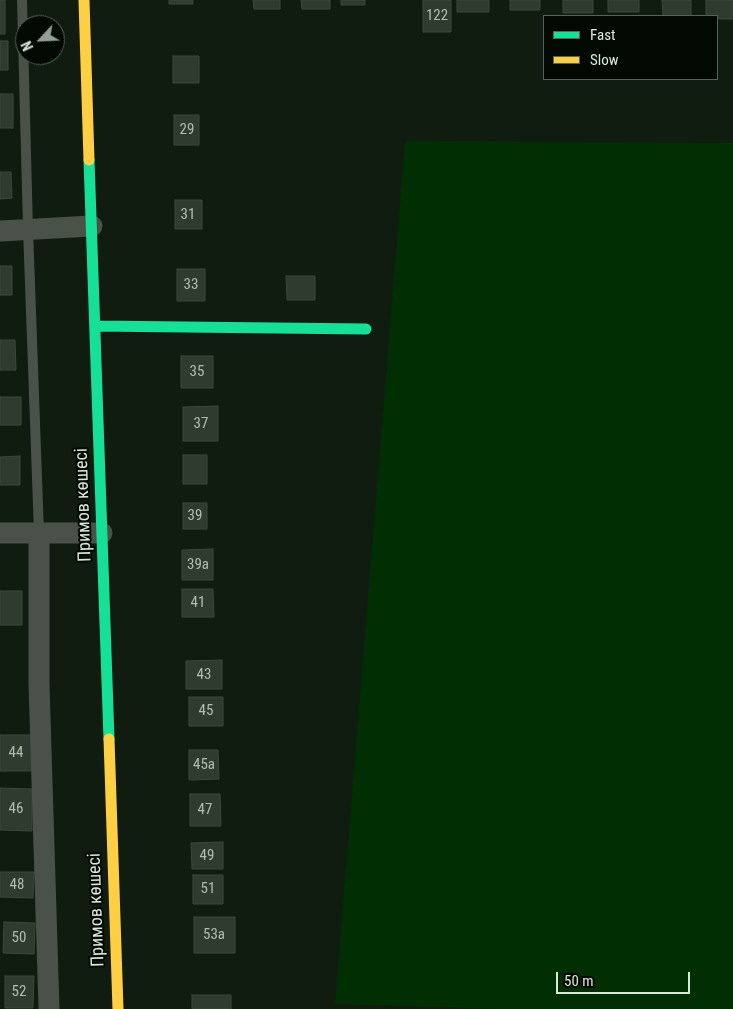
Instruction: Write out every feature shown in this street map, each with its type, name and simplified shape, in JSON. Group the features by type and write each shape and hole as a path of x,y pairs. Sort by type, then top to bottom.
{"street":[{"name":"Примов көшесі","path":"84,0 118,1009"},
{"path":"0,230 92,226"},
{"path":"95,326 366,329"},
{"path":"0,533 102,533"},
{"path":"39,533 39,684 49,1009"}],"lane":[{"path":"22,0 39,533"}],"green space":[{"path":"405,141 733,143 733,1009 496,1009 335,1004"}],"building":[{"path":"0,0 5,0 5,34 0,34"},
{"path":"169,0 193,0 193,4 169,4"},
{"path":"253,0 280,0 280,9 254,9"},
{"path":"301,0 330,0 330,9 302,9"},
{"path":"341,0 365,0 365,5 341,5"},
{"path":"423,0 451,0 451,32 423,32"},
{"path":"457,0 489,0 489,12 457,12"},
{"path":"510,0 540,0 540,10 510,10"},
{"path":"563,0 593,0 593,13 563,13"},
{"path":"608,0 639,0 639,12 608,12"},
{"path":"662,0 691,0 691,15 663,15"},
{"path":"706,0 733,0 733,19 718,19 718,15 706,15"},
{"path":"0,41 8,41 8,70 0,70"},
{"path":"173,56 199,56 199,83 173,83"},
{"path":"0,94 13,94 13,128 0,128"},
{"path":"174,115 199,115 199,145 174,145"},
{"path":"0,172 11,172 12,198 0,199"},
{"path":"175,200 202,200 202,229 175,229"},
{"path":"0,266 12,266 12,295 0,295"},
{"path":"177,269 205,269 205,301 177,301"},
{"path":"286,276 315,276 315,300 287,300"},
{"path":"0,340 15,340 16,370 0,370"},
{"path":"181,356 213,356 213,388 181,388"},
{"path":"0,397 21,397 21,425 0,425"},
{"path":"218,406 218,441 183,441 183,407"},
{"path":"183,455 207,455 207,484 183,484"},
{"path":"20,456 20,485 0,485 0,457"},
{"path":"183,503 207,503 207,529 183,529"},
{"path":"213,549 213,580 182,580 182,550"},
{"path":"182,589 213,589 214,617 182,617"},
{"path":"0,591 22,591 22,625 0,625"},
{"path":"222,660 222,689 186,689 186,661"},
{"path":"189,697 223,697 223,726 189,726"},
{"path":"0,735 32,735 31,771 0,771"},
{"path":"189,750 218,750 219,779 189,780"},
{"path":"0,788 32,789 32,831 0,830"},
{"path":"190,794 220,794 221,826 190,826"},
{"path":"223,842 223,869 192,869 191,843"},
{"path":"0,872 34,872 33,898 0,897"},
{"path":"193,875 223,875 223,904 193,904"},
{"path":"194,917 235,917 235,953 194,953"},
{"path":"4,922 35,923 34,954 3,953"},
{"path":"5,976 34,976 33,1008 5,1008"},
{"path":"192,995 231,995 231,1009 192,1009"}],"traffic: fast":[{"path":"89,160 109,739"},
{"path":"95,326 366,329"}],"traffic: slow":[{"path":"84,0 89,160"},
{"path":"109,739 118,1009"}]}
